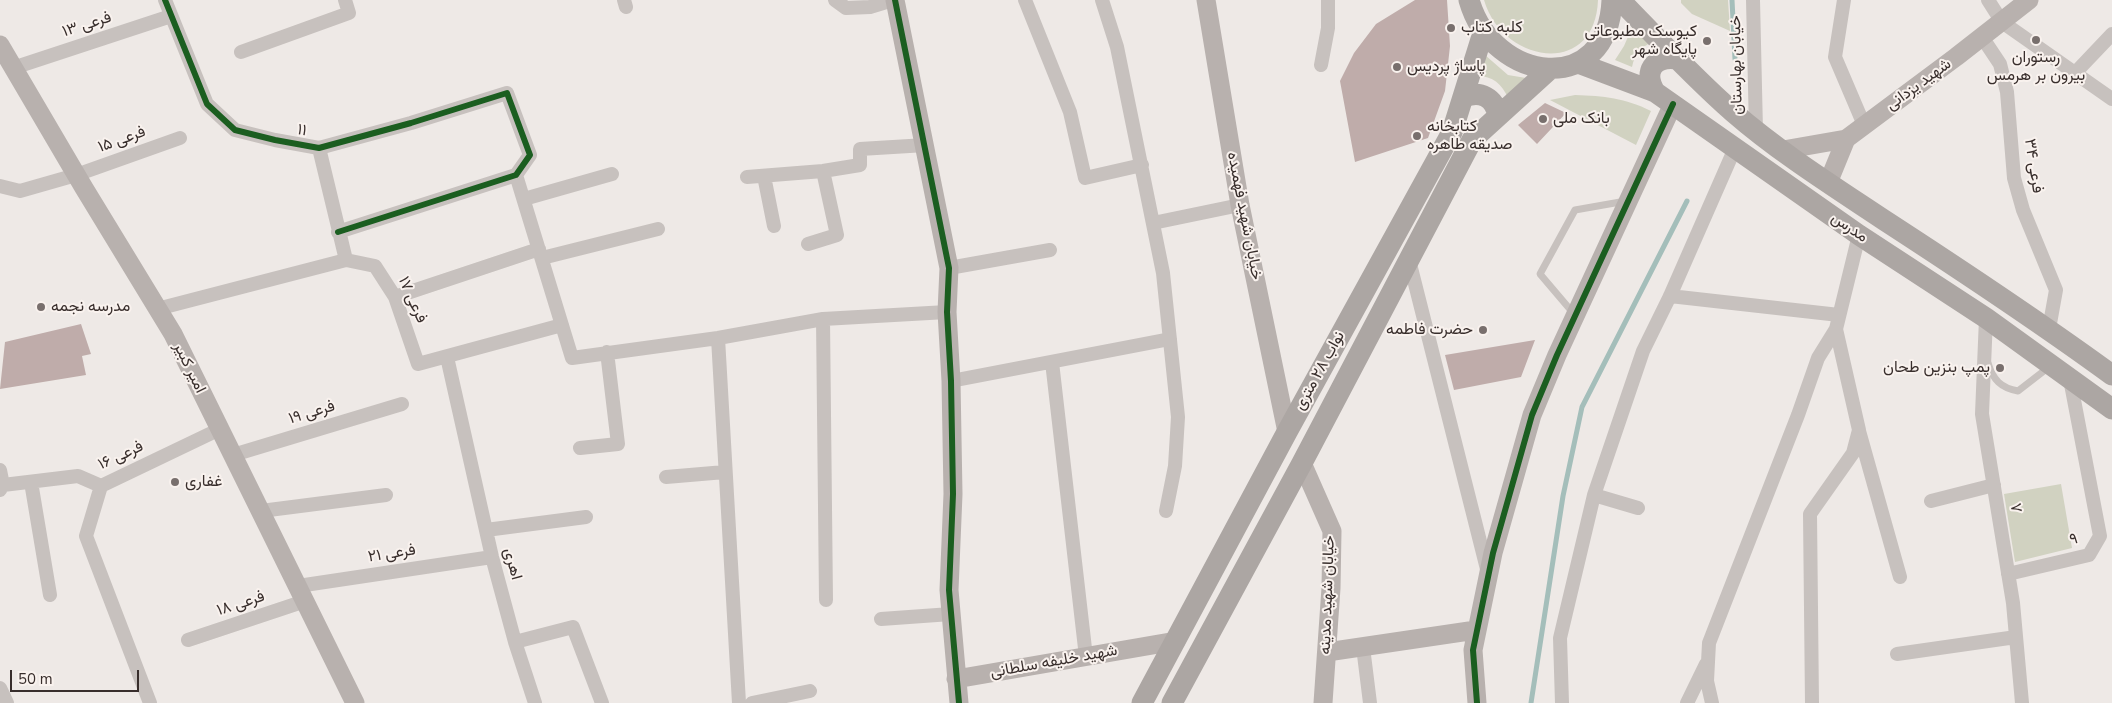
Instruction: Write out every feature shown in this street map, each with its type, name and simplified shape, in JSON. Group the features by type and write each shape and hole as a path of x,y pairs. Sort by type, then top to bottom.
{"main road":[{"path":"1469,0 1473,13 1484,33 1500,49 1521,63 1549,70 1578,63 1601,43 1612,17 1612,0"},
{"name":"مدرس","path":"1620,0 1733,113 1828,183 2049,329 2112,375"},
{"name":"نواب ۲۸ متری","path":"1142,703 1286,432 1452,132 1484,33"},
{"path":"1655,92 1649,83 1649,77 1656,62 1666,58 1677,59"},
{"name":"مدرس","path":"1578,63 1655,92 1858,235 1986,318 2112,409"},
{"name":"نواب ۲۸ متری","path":"1172,703 1302,463 1472,140 1549,70"},
{"path":"1463,98 1469,94 1483,95 1494,103 1498,116"}],"street":[{"name":"۱۱","path":"165,0 207,104 235,130 319,148 411,123 507,93 530,155 516,175"},
{"path":"241,52 349,13 345,0"},
{"path":"841,4 870,7 894,0 926,146 949,268 947,312 951,381 953,494 950,590 959,703"},
{"path":"1025,0 1070,112 1085,178 1142,164"},
{"path":"1102,0 1117,46 1163,273 1178,416 1176,466 1166,511"},
{"name":"خیابان شهید فهمیده","path":"1206,0 1240,205 1286,432"},
{"path":"1321,65 1328,28 1328,0"},
{"name":"خیابان بهارستان","path":"1752,0 1756,130"},
{"path":"1844,0 1835,58 1864,125"},
{"path":"1988,0 2002,22 2112,99"},
{"name":"شهید یزدانی","path":"1846,138 2029,0"},
{"name":"فرعی ۱۳","path":"13,68 171,16"},
{"path":"2075,74 2112,34"},
{"name":"فرعی ۳۴","path":"1982,37 2000,64 2007,92 2014,178 2023,210 2056,290 2049,329"},
{"name":"امیر کبیر","path":"0,45 76,175 173,334 355,703"},
{"path":"1477,703 1473,650 1476,630 1518,460 1532,415 1575,316 1673,104"},
{"name":"فرعی ۱۵","path":"0,186 20,191 76,175 180,138"},
{"path":"1783,150 1846,138"},
{"path":"1828,183 1846,138"},
{"path":"747,177 823,171 860,165 860,149 926,146"},
{"path":"319,148 346,260"},
{"path":"1562,703 1560,638 1594,495 1643,351 1670,296 1735,148"},
{"path":"808,244 837,235 823,171"},
{"path":"524,198 612,174"},
{"path":"338,232 516,175 572,358 718,338 824,319 947,312"},
{"path":"764,176 774,226"},
{"path":"1153,223 1240,205"},
{"path":"395,297 540,254 658,229"},
{"path":"1712,703 1708,681 1709,643 1798,415 1818,358 1837,322 1858,235"},
{"path":"949,268 1050,250"},
{"name":"فرعی ۱۷","path":"157,309 346,260 375,266 395,297 418,364 562,325"},
{"path":"1409,260 1488,576"},
{"path":"1670,296 1837,322"},
{"name":"۷","path":"1986,318 1982,414 2008,574 2022,703"},
{"path":"824,319 826,600"},
{"path":"1837,322 1859,430 1900,577"},
{"path":"718,338 739,703"},
{"path":"951,381 1170,339"},
{"path":"580,448 618,444 607,352"},
{"name":"اهری","path":"447,357 492,557 515,642 536,703"},
{"path":"1052,362 1086,657"},
{"name":"۹","path":"2008,574 2089,555 2100,536 2070,379"},
{"name":"فرعی ۱۹","path":"233,455 402,404"},
{"name":"فرعی ۱۶","path":"1,488 78,476 101,486 220,429"},
{"path":"1812,703 1810,514 1853,454 1859,430"},
{"name":"خیابان شهید مدینه","path":"1302,463 1332,531 1331,588 1323,703"},
{"path":"0,470 1,488"},
{"path":"666,477 725,472"},
{"path":"31,482 50,595"},
{"path":"1931,500 1994,485"},
{"path":"101,486 86,536 150,703"},
{"path":"261,511 386,494"},
{"path":"1594,495 1638,508"},
{"path":"486,530 586,517"},
{"name":"فرعی ۲۱","path":"301,594 492,557"},
{"name":"فرعی ۱۸","path":"188,640 301,594"},
{"path":"881,619 951,614"},
{"path":"515,642 574,627 602,703"},
{"path":"1327,652 1476,630"},
{"path":"1897,654 2016,637"},
{"name":"شهید خلیفه سلطانی","path":"956,679 1176,641"},
{"path":"1363,647 1370,703"},
{"path":"1687,703 1708,658"},
{"path":"0,688 7,703"},
{"path":"752,703 810,691"}],"lane":[{"path":"1575,316 1540,274 1575,210 1628,201"},
{"path":"1985,351 1993,377 2007,389 2018,391 2051,365"}],"green space":[{"path":"1484,0 1598,0 1593,25 1581,42 1565,51 1547,53 1527,49 1509,38 1494,21"},
{"path":"1681,0 1728,0 1730,31 1692,14 1681,3"},
{"path":"1634,23 1652,42 1644,46 1639,52 1632,67 1615,60 1624,46"},
{"path":"1485,55 1508,75 1526,78 1508,98 1503,89 1492,79 1477,76"},
{"path":"1575,95 1614,98 1651,111 1636,145 1550,100"},
{"path":"2061,484 2072,548 2015,562 2004,494"}],"building":[{"name":"پاساژ پردیس","path":"1415,0 1447,0 1450,46 1445,91 1428,138 1355,162 1340,81 1354,53 1376,24"},
{"name":"بانک ملی","path":"1545,103 1566,113 1537,144 1518,125"},
{"path":"81,324 91,354 82,356 86,375 0,389 5,342"},
{"path":"1535,340 1521,377 1454,390 1445,355"}],"waterway":[{"path":"1732,0 1735,59"},
{"path":"1531,703 1563,496 1582,407 1687,201"}],"cycle path":[{"path":"165,0 207,104 235,130 319,148 411,123 507,93 530,155 516,175 338,232"},
{"path":"895,0 949,268 947,312 951,381 953,494 949,590 959,703"},
{"path":"1477,703 1473,650 1493,553 1532,415 1557,355 1673,104"}],"place":[{"name":"کلبه کتاب","path":"1451,28"},
{"name":"رستوران بیرون بر هرمس","path":"2036,40"},
{"name":"کیوسک مطبوعاتی پایگاه شهر","path":"1707,41"},
{"name":"پاساژ پردیس","path":"1397,67"},
{"name":"بانک ملی","path":"1543,119"},
{"name":"کتابخانه صدیقه طاهره","path":"1417,136"},
{"name":"مدرسه نجمه","path":"41,307"},
{"name":"حضرت فاطمه","path":"1483,330"},
{"name":"پمپ بنزین طحان","path":"2000,368"},
{"name":"غفاری","path":"175,482"}]}
